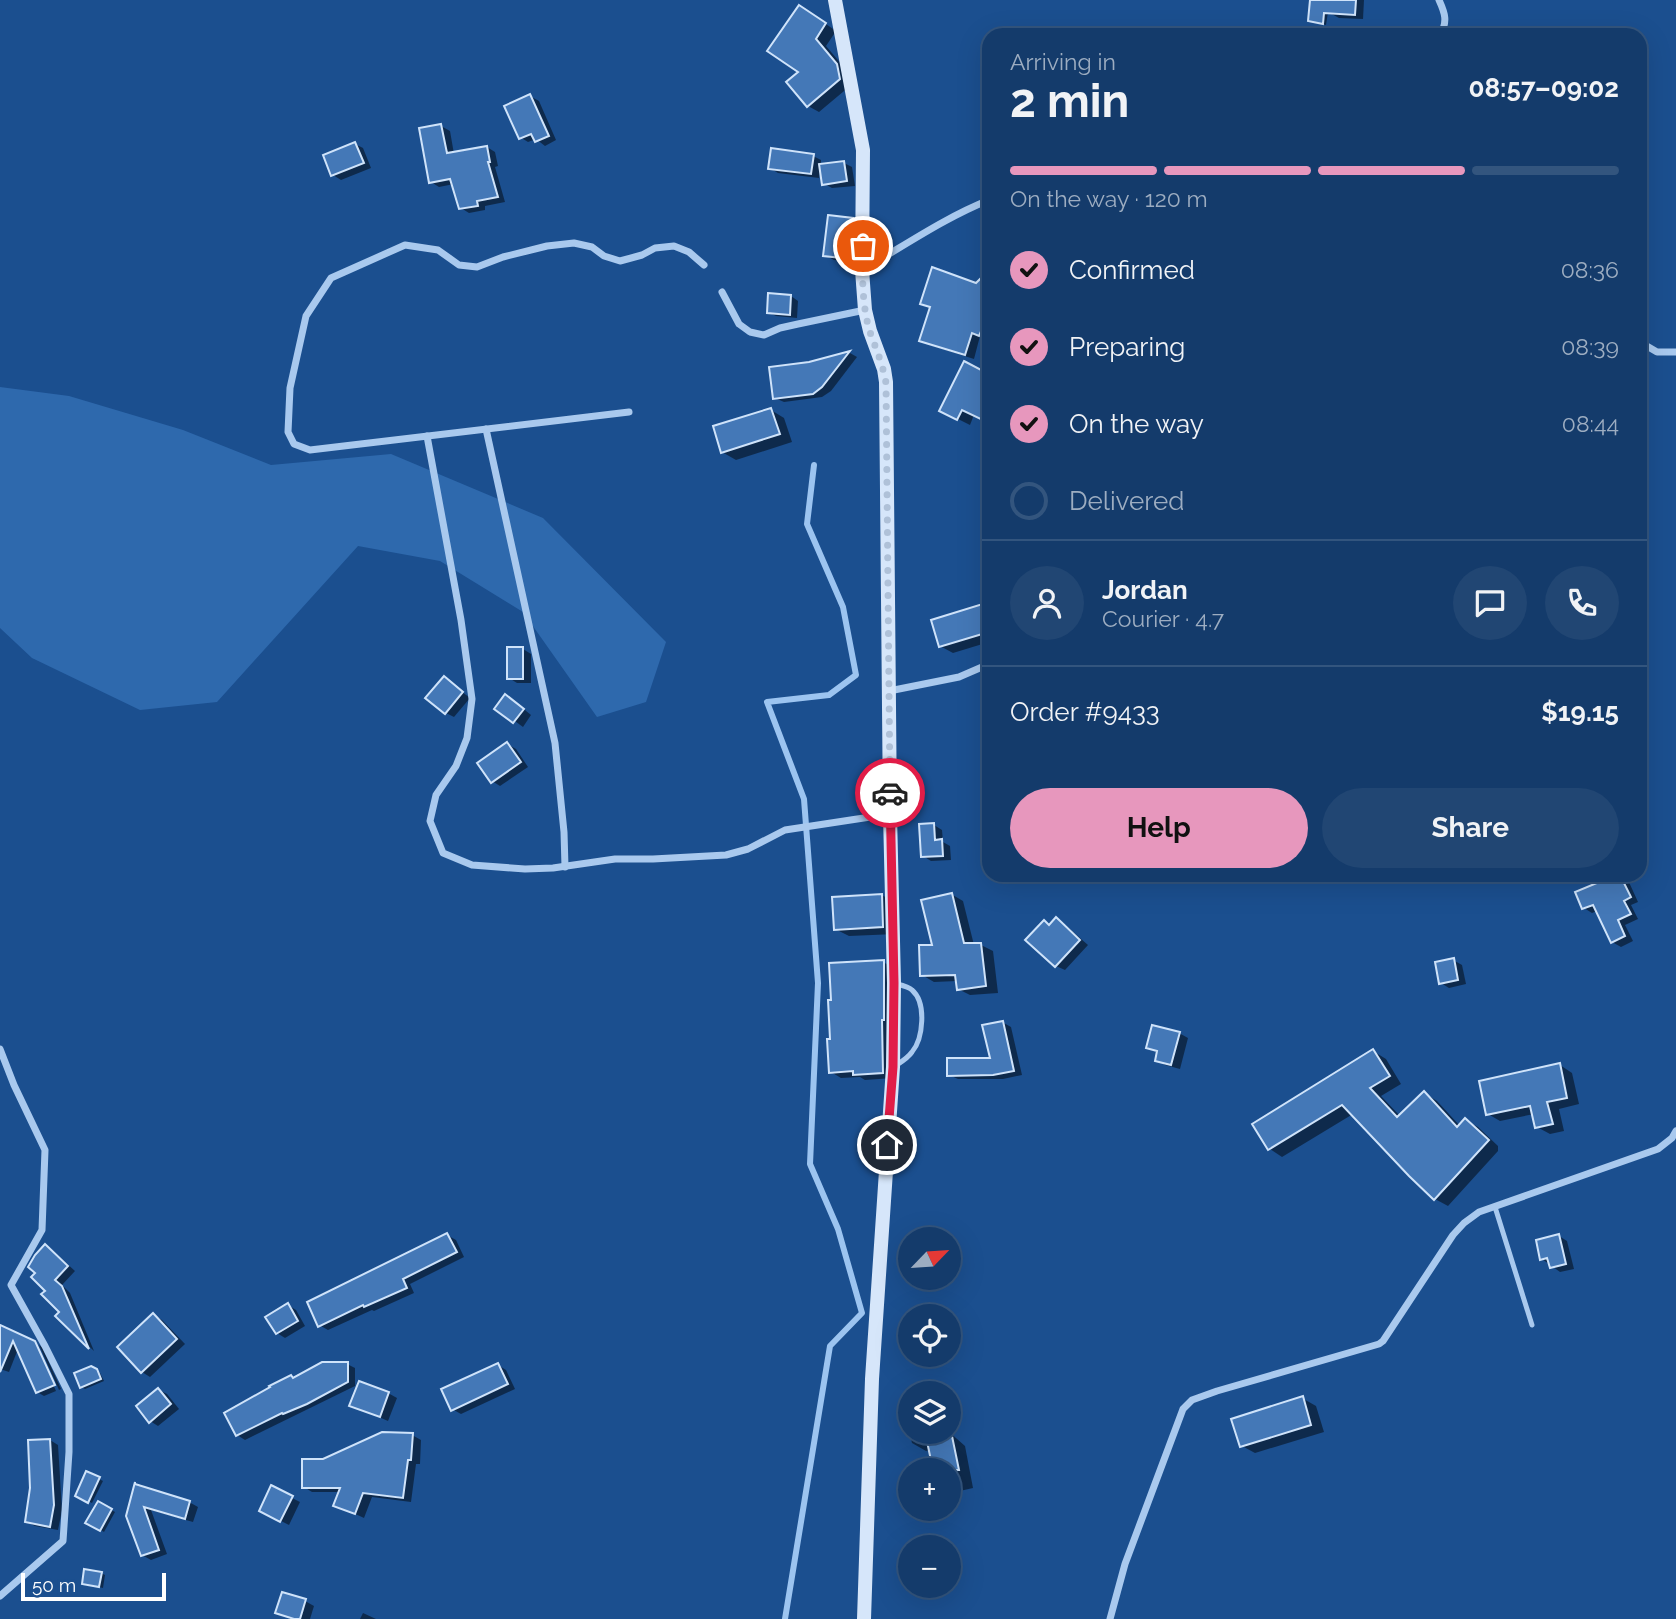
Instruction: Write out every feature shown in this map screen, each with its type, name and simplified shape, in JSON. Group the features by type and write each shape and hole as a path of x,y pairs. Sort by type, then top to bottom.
{"street":[{"path":"835,0 863,150 862,270 865,310 886,383 893,1067 872,1380 864,1619"},
{"path":"1439,0 1445,12 1444,28"},
{"path":"862,270 929,229 982,203"},
{"path":"629,412 310,450 294,444 288,432 290,388 306,316 331,278 405,245 438,250 459,265 477,267 503,257 547,246 574,243 592,247 604,256 620,261 655,248 674,246 689,252 704,265"},
{"path":"722,292 739,324 750,332 764,335 780,328 865,310"},
{"path":"1647,346 1657,352 1676,352"},
{"path":"486,429 555,743 565,867"},
{"path":"427,436 461,620 472,699 467,737 456,766 436,795 430,821 443,853 472,864 525,869 565,867 615,859 726,855 748,849 785,830 890,814"},
{"path":"889,691 959,677 982,667"},
{"path":"0,1049 13,1085 45,1150 42,1230 12,1285 69,1394 69,1452 63,1541 0,1596"},
{"path":"1110,1619 1125,1564 1183,1409 1192,1400 1379,1344 1453,1236 1479,1212 1658,1149 1672,1138 1676,1131"}],"lane":[{"path":"893,1067 911,1054 920,1041 922,1018 919,1000 912,989 894,983"},
{"path":"1494,1207 1532,1325"}],"shaded area":[{"path":"0,387 69,396 183,430 271,465 391,454 543,518 666,642 646,702 597,717 523,612 440,561 358,546 217,702 140,710 32,658 0,628"}],"building":[{"path":"1310,0 1356,0 1355,15 1324,13 1323,24 1308,21"},
{"path":"799,5 826,23 816,39 837,64 840,79 807,107 786,82 798,72 767,51"},
{"path":"530,94 549,136 535,142 531,134 519,139 504,106"},
{"path":"441,124 447,153 487,146 488,162 498,197 477,201 478,206 459,209 450,179 429,183 419,128"},
{"path":"355,142 364,163 331,176 323,155"},
{"path":"771,148 814,154 811,174 768,169"},
{"path":"844,161 847,181 822,185 819,164"},
{"path":"828,215 853,218 852,259 823,256"},
{"path":"932,267 976,283 982,277 982,329 979,336 972,333 965,355 919,341 930,307 920,304"},
{"path":"768,293 791,295 790,315 767,313"},
{"path":"850,351 822,387 813,394 773,399 769,367 809,362"},
{"path":"964,361 982,370 982,420 962,410 957,420 939,411"},
{"path":"771,408 780,434 721,453 713,426"},
{"path":"982,604 982,634 939,647 931,620"},
{"path":"507,647 523,647 523,679 507,679"},
{"path":"444,676 463,692 445,714 425,698"},
{"path":"505,694 524,709 513,723 494,709"},
{"path":"507,742 521,762 491,783 477,763"},
{"path":"934,823 935,840 942,839 943,856 921,857 919,824"},
{"path":"1599,882 1624,882 1631,897 1624,901 1631,914 1618,920 1625,936 1611,943 1593,905 1582,909 1575,892"},
{"path":"952,893 964,943 981,943 986,986 957,990 955,975 920,976 919,945 932,945 921,900"},
{"path":"882,894 883,927 834,930 832,897"},
{"path":"1056,917 1080,940 1055,967 1025,940 1044,920 1049,925"},
{"path":"1454,958 1458,980 1439,984 1435,962"},
{"path":"884,960 883,1073 829,1073 829,963"},
{"path":"1003,1021 1014,1071 993,1075 947,1076 947,1058 990,1058 982,1025"},
{"path":"1152,1025 1180,1032 1171,1065 1155,1061 1157,1051 1146,1048"},
{"path":"1373,1049 1390,1076 1370,1088 1397,1117 1424,1091 1457,1127 1465,1118 1489,1140 1434,1200 1342,1105 1268,1150 1252,1124"},
{"path":"1560,1063 1567,1098 1547,1102 1553,1124 1535,1128 1530,1106 1486,1115 1479,1081"},
{"path":"447,1233 457,1252 403,1279 407,1288 318,1327 307,1302"},
{"path":"1559,1234 1566,1264 1550,1268 1547,1258 1540,1260 1536,1240"},
{"path":"45,1244 68,1266 55,1280 62,1286 89,1349 55,1316 59,1312 41,1294 45,1291 31,1277 35,1273 28,1267"},
{"path":"288,1303 298,1321 276,1334 265,1317"},
{"path":"153,1313 177,1339 141,1373 117,1347"},
{"path":"0,1325 35,1341 55,1385 36,1393 13,1341 0,1372"},
{"path":"322,1362 348,1362 348,1382 236,1436 224,1413 269,1386 291,1375 293,1378"},
{"path":"498,1363 508,1384 451,1411 441,1389"},
{"path":"91,1366 97,1369 101,1379 80,1388 74,1373"},
{"path":"359,1381 389,1392 380,1417 349,1406"},
{"path":"158,1388 171,1404 149,1423 136,1406"},
{"path":"1303,1396 1311,1425 1240,1447 1231,1419"},
{"path":"382,1432 413,1433 411,1460 408,1460 403,1498 363,1493 355,1514 333,1506 340,1488 302,1488 302,1459 323,1459"},
{"path":"50,1439 54,1505 50,1527 25,1522 30,1488 28,1440"},
{"path":"928,1444 954,1444 957,1458 930,1458"},
{"path":"86,1471 100,1477 88,1503 75,1496"},
{"path":"135,1482 190,1501 185,1519 144,1507 159,1550 141,1556 126,1516"},
{"path":"271,1485 293,1496 280,1522 259,1511"},
{"path":"98,1501 112,1509 100,1531 85,1523"},
{"path":"84,1569 102,1572 99,1587 82,1584"},
{"path":"282,1592 306,1599 300,1619 275,1613"}],"waterway":[{"path":"785,1619 830,1346 862,1313 838,1229 810,1164 818,983 804,799 767,702 829,695 856,675 843,607 807,524 814,465"}],"way so far":[{"path":"863,246 865,310 886,383 890,793"}],"route":[{"path":"887,1145 893,1067 894,983 890,793"}]}
